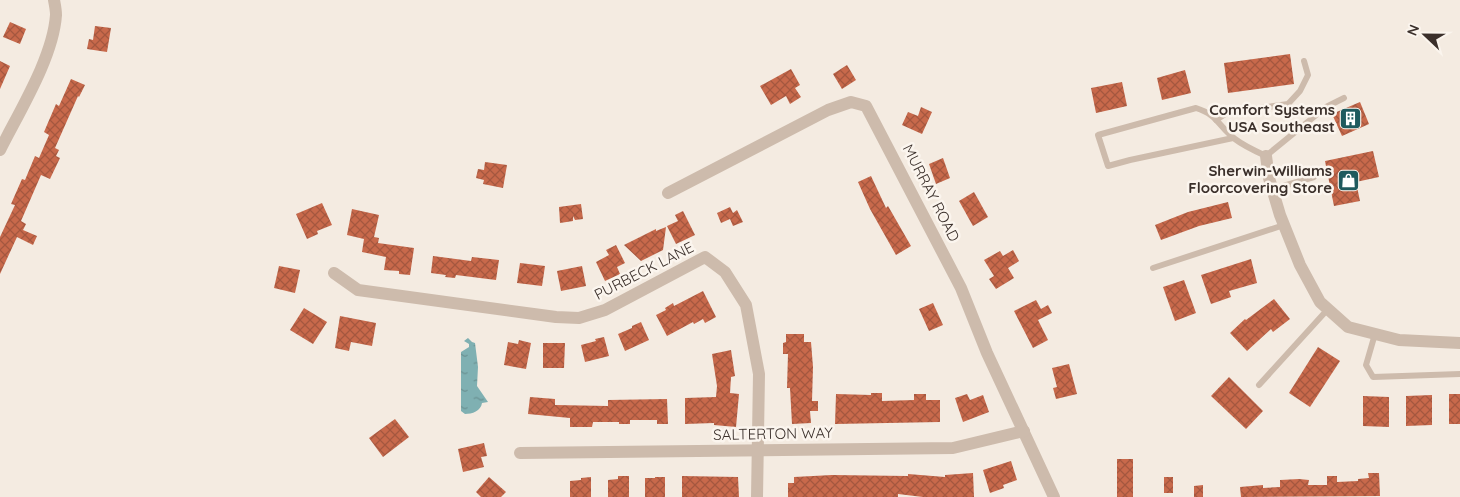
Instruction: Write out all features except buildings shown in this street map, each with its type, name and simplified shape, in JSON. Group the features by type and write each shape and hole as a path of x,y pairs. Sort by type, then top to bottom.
{"street":[{"path":"0,150 35,81 50,45 56,14 54,0"},
{"name":"MURRAY ROAD","path":"668,193 828,110 851,102 866,106 962,288 987,352 1054,497"},
{"path":"1266,156 1273,189 1284,225 1300,265 1320,302 1348,327 1399,340 1460,343"},
{"name":"PURBECK LANE","path":"334,273 358,290 556,318 579,318 605,310 705,257 725,272 746,305 759,374 757,450"},
{"name":"SALTERTON WAY","path":"520,453 953,448 1024,431"},
{"path":"757,450 757,497"}],"lane":[{"path":"1216,120 1227,113 1288,104 1300,91 1308,75 1304,61"},
{"path":"1233,138 1108,166 1098,135 1196,108 1209,112 1233,138 1266,156 1326,107 1344,98"},
{"path":"1273,189 1314,177"},
{"path":"1153,268 1284,225"},
{"path":"1259,386 1328,309"},
{"path":"1374,334 1366,365 1373,376 1460,374"}],"water":[{"path":"468,338 475,343 478,367 477,386 488,402 482,403 476,412 465,414 461,411 461,352 469,347 469,344 464,341"}],"place":[{"name":"Comfort Systems USA Southeast","path":"1351,119"},
{"name":"Sherwin-Williams Floorcovering Store","path":"1348,180"}]}
